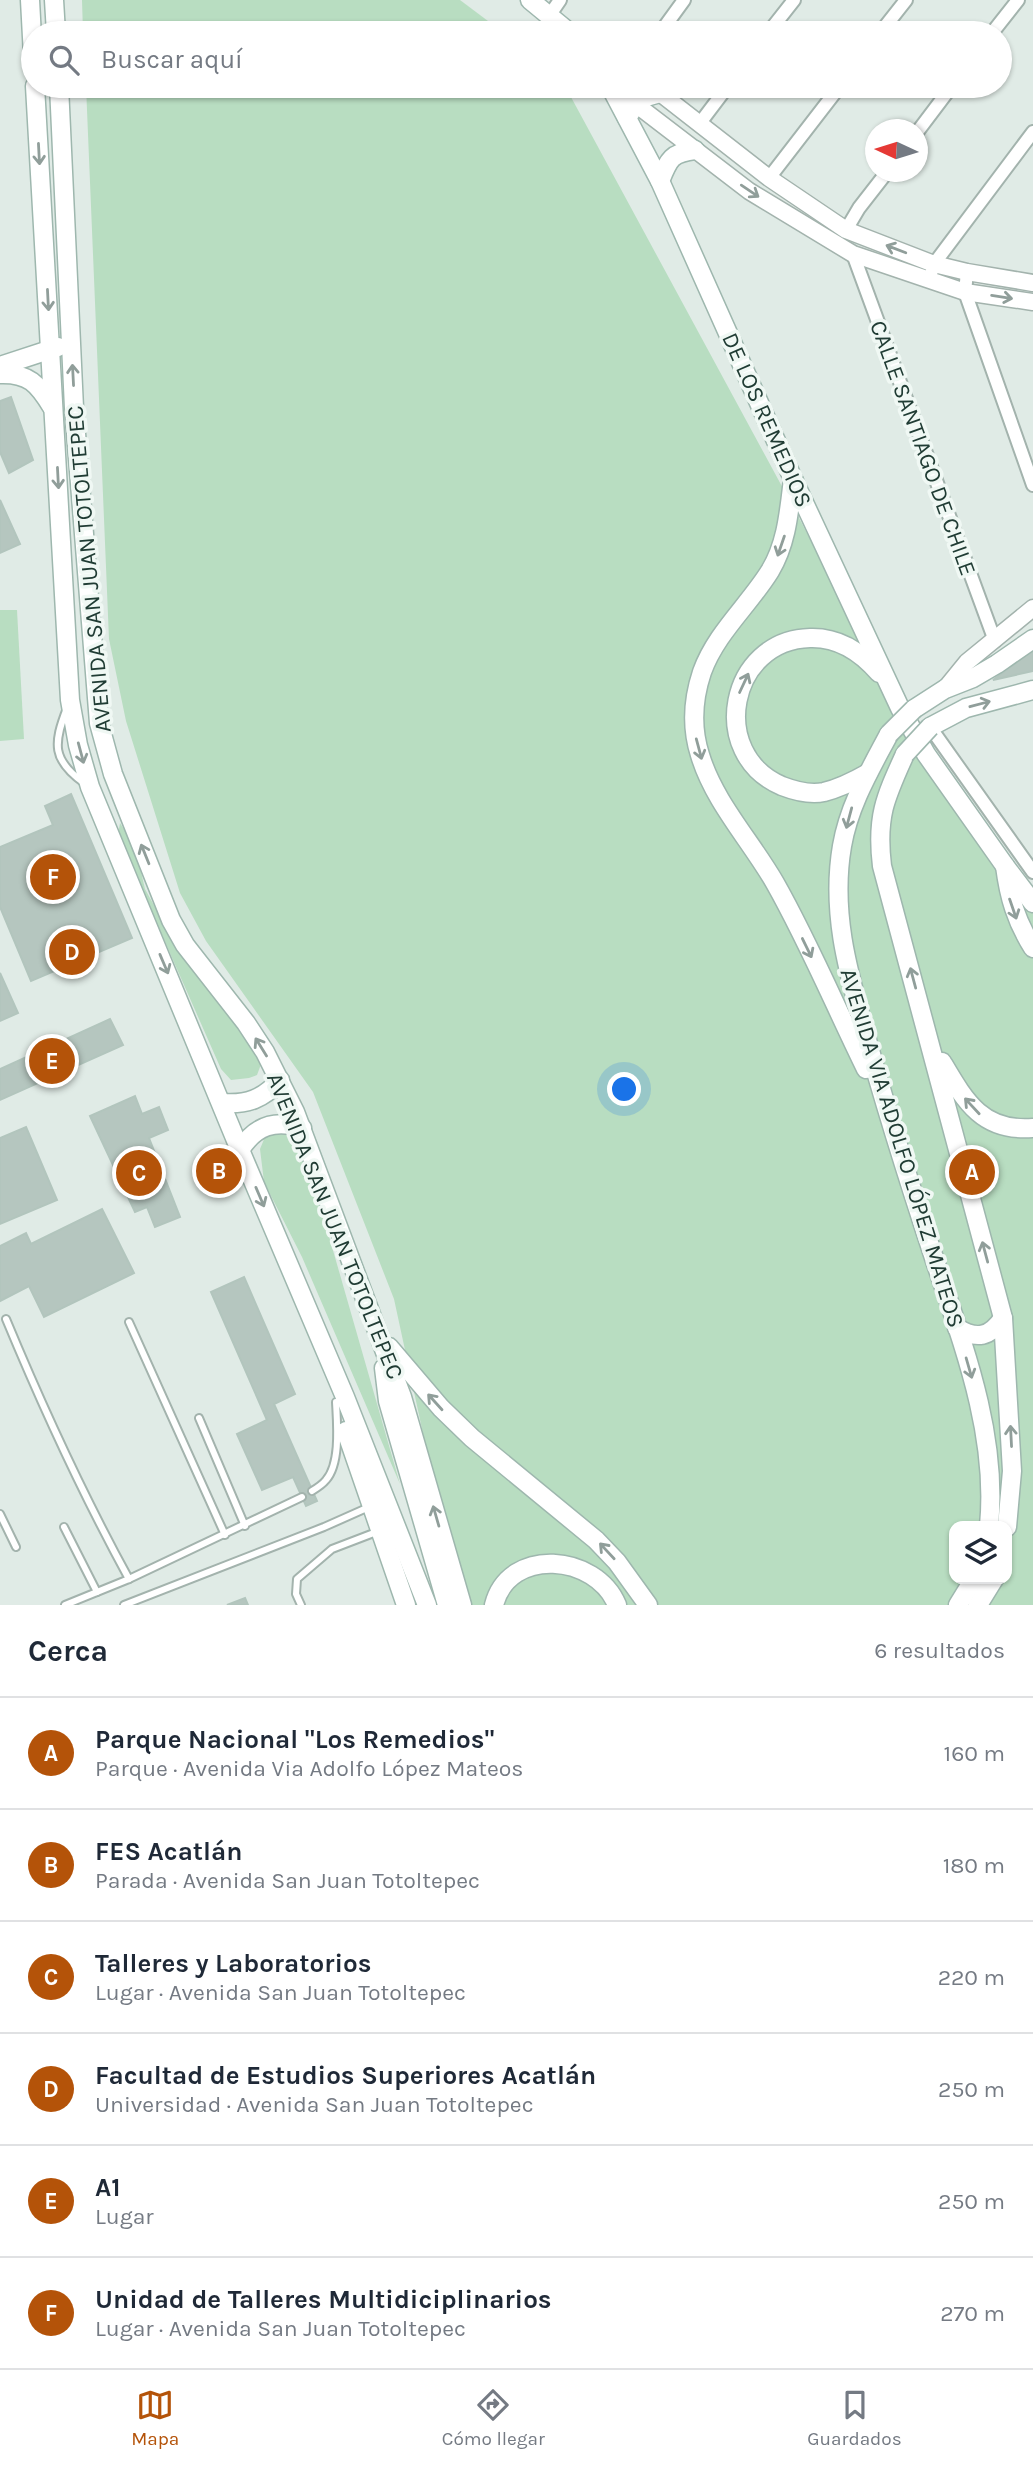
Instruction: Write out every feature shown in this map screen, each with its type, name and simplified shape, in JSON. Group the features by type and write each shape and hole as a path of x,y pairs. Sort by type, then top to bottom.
{"main road":[{"path":"30,0 31,21"},
{"path":"54,0 55,21"},
{"path":"530,0 555,21"},
{"name":"AVENIDA SAN JUAN TOTOLTEPEC","path":"36,98 70,700 78,745 90,787 326,1354 341,1402"},
{"name":"AVENIDA SAN JUAN TOTOLTEPEC","path":"60,98 91,645 99,723 109,760 171,920 185,944 246,1023 280,1080 302,1129 402,1397 462,1605"},
{"name":"DE LOS REMEDIOS","path":"621,98 631,111 793,479 890,685 926,754 1033,903"},
{"path":"631,111 642,98"},
{"path":"660,181 672,157 680,152 695,150"},
{"path":"0,366 72,342"},
{"path":"0,374 23,376 39,386 54,409"},
{"path":"793,479 781,548 770,572 716,644 703,670 695,700 694,730 700,757 718,794 776,884 885,1108"},
{"path":"868,773 846,785 821,792 795,791 771,781 751,763 739,740 735,714 740,688 753,665 773,648 797,638 824,638 848,646 869,662 890,685"},
{"name":"AVENIDA VIA ADOLFO LÓPEZ MATEOS","path":"989,1521 990,1469 983,1416 885,1108 843,954 838,881 842,846 851,809 889,734 914,709 945,689 973,678 1033,639"},
{"path":"930,727 966,708 1033,690"},
{"name":"AVENIDA VIA ADOLFO LÓPEZ MATEOS","path":"930,727 905,754 882,810 879,837 882,866 1003,1318 1012,1471 1008,1521"},
{"path":"1005,866 1014,915 1033,948"},
{"path":"931,1043 961,1094 985,1119 1012,1130 1033,1128"},
{"path":"222,1103 239,1104 255,1100 269,1092 280,1080"},
{"path":"240,1150 259,1128 273,1123 302,1129"},
{"path":"957,1328 969,1335 983,1335 995,1329 1003,1318"},
{"path":"380,1337 388,1401 447,1605"},
{"path":"380,1337 441,1408 472,1438 596,1540 617,1562 648,1605"},
{"path":"341,1402 406,1605"},
{"path":"341,1402 426,1605"},
{"path":"495,1605 497,1596 510,1577 530,1567 552,1563 571,1565 605,1583 617,1605"},
{"path":"958,1605 971,1584"},
{"path":"978,1605 991,1584"}],"street":[{"path":"549,16 560,0"},
{"path":"669,21 684,0"},
{"path":"777,21 794,0"},
{"path":"889,21 906,0"},
{"path":"1001,21 1018,0"},
{"path":"667,98 769,178 846,230 934,264 1033,283"},
{"path":"699,123 719,98"},
{"path":"769,178 831,98"},
{"path":"927,119 943,98"},
{"path":"631,111 695,150 749,191 853,254 965,292 1033,302"},
{"path":"930,282 934,264 1033,132"},
{"path":"846,230 879,182"},
{"name":"CALLE SANTIAGO DE CHILE","path":"853,254 995,641"},
{"path":"967,272 965,292 1033,485"},
{"path":"945,689 967,662 1033,608"},
{"path":"930,727 1033,872"}],"lane":[{"path":"6,1319 39,1399 93,1514 129,1579"},
{"path":"129,1322 225,1535"},
{"path":"312,1491 327,1480 333,1463 341,1402"},
{"path":"199,1418 245,1526"},
{"path":"65,1605 129,1579 302,1497"},
{"path":"124,1605 373,1506"},
{"path":"0,1514 16,1547"},
{"path":"64,1527 97,1592"},
{"path":"302,1605 296,1594 297,1579 332,1549 382,1531"}],"green space":[{"path":"82,0 460,0 488,21 83,21"},
{"path":"86,98 572,98 798,516 934,777 1033,913 1033,1605 460,1605 394,1299 313,1092 206,941 180,893 126,721 109,639"},
{"path":"0,610 17,610 24,739 0,741"},
{"path":"120,823 135,846 145,889 167,929 263,1059 257,1075 231,1080 221,1069 118,835"},
{"path":"275,1130 292,1136 312,1177 400,1484 302,1257 264,1182 260,1149 265,1137"}],"building":[{"path":"11,397 33,460 9,473 0,452 0,401"},
{"path":"0,500 20,544 0,553"},
{"path":"1033,650 1033,671 993,680"},
{"path":"71,794 132,938 31,981 0,907 0,847 53,825 45,806"},
{"path":"0,973 18,1013 0,1021"},
{"path":"110,1019 123,1045 0,1100 0,1069"},
{"path":"135,1096 142,1114 159,1107 168,1130 149,1138 180,1217 155,1227 147,1207 135,1212 90,1116"},
{"path":"26,1127 57,1200 0,1224 0,1138"},
{"path":"102,1209 134,1273 44,1317 29,1286 0,1301 0,1246 26,1233 31,1244"},
{"path":"244,1277 295,1394 274,1404 317,1501 306,1506 293,1477 262,1490 237,1434 267,1420 211,1292"},
{"path":"245,1598 248,1605 227,1605"}],"place":[{"name":"Unidad de Talleres Multidiciplinarios","path":"53,877"},
{"name":"Facultad de Estudios Superiores Acatlán","path":"72,952"},
{"name":"A1","path":"52,1061"},
{"name":"FES Acatlán","path":"219,1171"},
{"name":"Parque Nacional \"Los Remedios\"","path":"972,1172"},
{"name":"Talleres y Laboratorios","path":"139,1173"}]}
